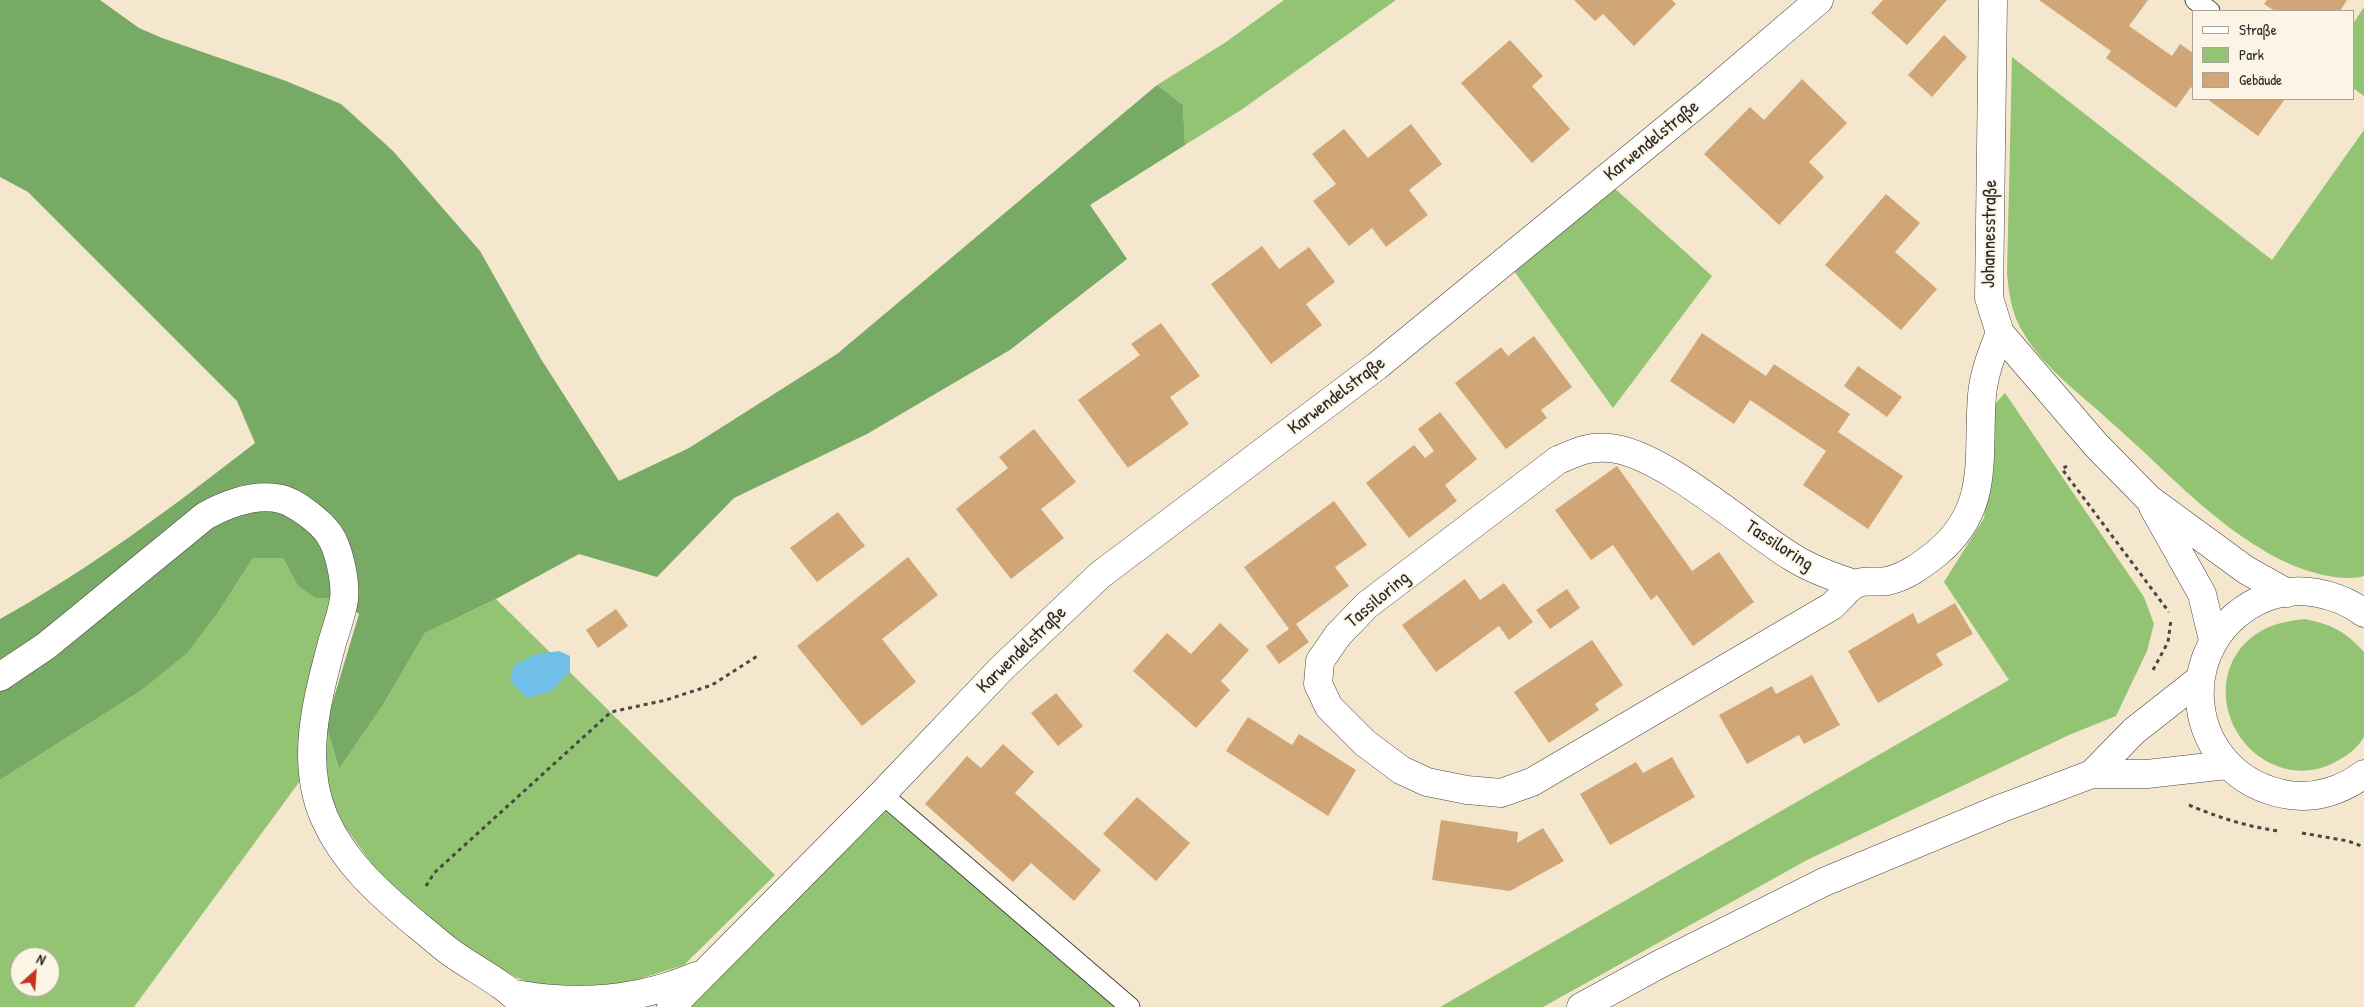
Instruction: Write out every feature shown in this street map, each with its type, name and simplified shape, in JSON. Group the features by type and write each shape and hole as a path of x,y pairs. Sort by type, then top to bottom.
{"street":[{"name":"Karwendelstraße","path":"671,1007 1002,668 1100,575 1377,366 1703,99 1819,0"},
{"name":"Johannesstraße","path":"1993,0 1989,298 2000,333 2096,445 2149,499"},
{"name":"Tassiloring","path":"1855,584 1832,606 1532,782 1501,793 1467,790 1427,782 1401,770 1365,743 1329,707 1318,684 1320,661 1338,635 1367,605 1558,460 1587,447 1610,448 1633,453 1665,469 1793,558 1822,573 1855,584 1888,581 1912,571 1937,552 1959,531 1970,511 1977,491 1981,459 1982,394 1988,363 2000,333"},
{"path":"0,677 46,646 205,516 226,505 258,498 280,499 300,506 329,534 344,578 344,599 315,708 312,746 314,783 324,817 342,848 370,885 453,955 520,1001 592,1000 631,997 671,987 704,973"},
{"path":"2149,499 2246,570 2287,593"},
{"path":"2149,499 2202,594 2213,640"},
{"path":"2357,786 2327,793 2300,796 2273,792 2248,782 2228,765 2212,743 2202,718 2198,692 2202,665 2213,640 2230,620 2251,604 2276,594 2303,591 2330,595 2358,603"},
{"path":"2092,774 2134,731 2200,679"},
{"path":"1580,1007 1658,965 1824,882 2002,808 2092,774 2147,774 2228,765"}],"lane":[{"path":"2195,0 2209,10"},
{"path":"875,800 1130,1007"}],"path":[{"path":"407,917 434,873 611,712 666,700 712,685 759,655"}],"green space":[{"path":"0,0 100,0 139,28 162,38 286,81 341,104 393,151 480,251 541,359 619,481 689,448 837,354 1157,85 1183,105 1185,145 1090,205 1127,259 1010,350 867,434 734,498 657,577 579,554 496,599 425,633 383,705 339,769 326,724 359,614 336,598 316,598 298,586 283,558 253,558 219,611 187,653 142,690 0,780 0,619 33,600 131,536 255,443 237,401 28,192 0,177"},
{"path":"1284,0 1396,0 1241,110 1185,145 1183,105 1157,85 1226,42"},
{"path":"2364,7 2364,96 2354,89 2354,22"},
{"path":"2012,57 2272,260 2364,130 2364,576 2340,578 2312,572 2273,556 2242,537 2204,507 2065,382 2033,347 2020,327 2014,313 2007,273"},
{"path":"1612,186 1712,276 1613,408 1514,271"},
{"path":"2005,393 2144,597 2154,624 2147,651 2116,716 2069,735 1807,860 1543,1007 1440,1007 2009,680 1944,582 1984,518 1991,469 1994,405"},
{"path":"253,558 283,558 298,586 336,598 303,777 134,1007 0,1007 0,780 142,690 186,653 219,611"},
{"path":"496,599 775,875 684,965 617,986 539,987 482,963 388,886 335,813 325,771 326,724 339,769 383,705 425,633"},
{"path":"2305,619 2338,630 2351,639 2364,652 2364,737 2353,750 2334,763 2319,769 2298,770 2287,769 2265,760 2248,746 2235,728 2228,708 2226,686 2231,665 2242,646 2266,628"},
{"path":"884,810 1121,1007 686,1007"}],"water":[{"path":"559,651 570,656 570,671 551,691 527,698 510,681 514,665 537,654"}],"building":[{"path":"1574,0 1672,0 1676,4 1634,46 1603,14 1595,21"},
{"path":"1883,0 1947,0 1907,45 1871,13"},
{"path":"2039,0 2148,0 2129,26 2172,56 2180,44 2192,52 2192,88 2176,108 2106,58 2111,51"},
{"path":"2267,0 2347,0 2341,10 2273,10 2264,4"},
{"path":"1944,35 1967,57 1932,97 1908,75"},
{"path":"1510,40 1543,76 1532,86 1570,129 1532,163 1461,83"},
{"path":"1802,79 1847,123 1809,162 1824,177 1779,225 1704,154 1750,107 1764,120"},
{"path":"2208,100 2284,100 2258,136"},
{"path":"1411,124 1442,164 1409,190 1428,215 1386,247 1372,228 1349,246 1313,201 1336,184 1312,154 1344,129 1368,158"},
{"path":"1886,194 1920,223 1895,252 1937,289 1901,330 1825,265"},
{"path":"1262,246 1279,269 1309,247 1335,282 1306,304 1322,325 1271,364 1211,284"},
{"path":"1161,323 1200,376 1170,397 1189,424 1128,468 1078,400 1140,355 1131,344"},
{"path":"1702,333 1766,376 1774,364 1850,414 1838,432 1903,476 1868,529 1803,485 1826,451 1750,400 1734,424 1670,381"},
{"path":"1534,336 1572,387 1541,410 1547,418 1506,449 1455,383 1501,347 1508,356"},
{"path":"1858,366 1902,397 1887,417 1844,386"},
{"path":"1440,412 1477,459 1445,485 1457,501 1409,538 1366,483 1414,445 1425,458 1434,451 1418,429"},
{"path":"1034,429 1076,482 1041,509 1064,538 1011,579 956,509 1008,468 999,457"},
{"path":"1617,466 1692,571 1719,552 1754,602 1693,646 1657,595 1651,600 1613,545 1591,560 1555,510"},
{"path":"1334,501 1367,545 1335,567 1349,586 1296,624 1309,642 1279,664 1266,646 1289,629 1244,567"},
{"path":"838,512 865,546 817,582 790,548"},
{"path":"908,557 938,595 882,639 916,682 862,726 797,646"},
{"path":"1465,579 1480,600 1504,583 1533,622 1509,640 1499,626 1436,672 1402,625"},
{"path":"1567,589 1580,608 1550,629 1536,610"},
{"path":"1955,603 1973,634 1936,654 1943,665 1878,703 1848,651 1913,613 1918,624"},
{"path":"616,609 628,626 598,648 586,630"},
{"path":"1220,623 1249,650 1221,681 1230,690 1196,728 1133,671 1167,633 1191,654"},
{"path":"1592,640 1623,685 1595,704 1599,710 1549,743 1514,692"},
{"path":"1812,675 1840,725 1804,744 1799,735 1747,764 1719,715 1772,686 1776,694"},
{"path":"1056,693 1083,726 1058,746 1031,713"},
{"path":"1248,717 1292,745 1299,734 1356,770 1328,816 1226,751"},
{"path":"1003,744 1034,772 1015,793 1101,870 1074,901 1031,863 1013,882 925,804 967,756 981,768"},
{"path":"1672,757 1695,797 1610,845 1580,794 1636,762 1643,773"},
{"path":"1137,797 1190,843 1156,881 1103,834"},
{"path":"1441,820 1518,832 1517,843 1543,828 1564,861 1510,891 1432,880"}]}
